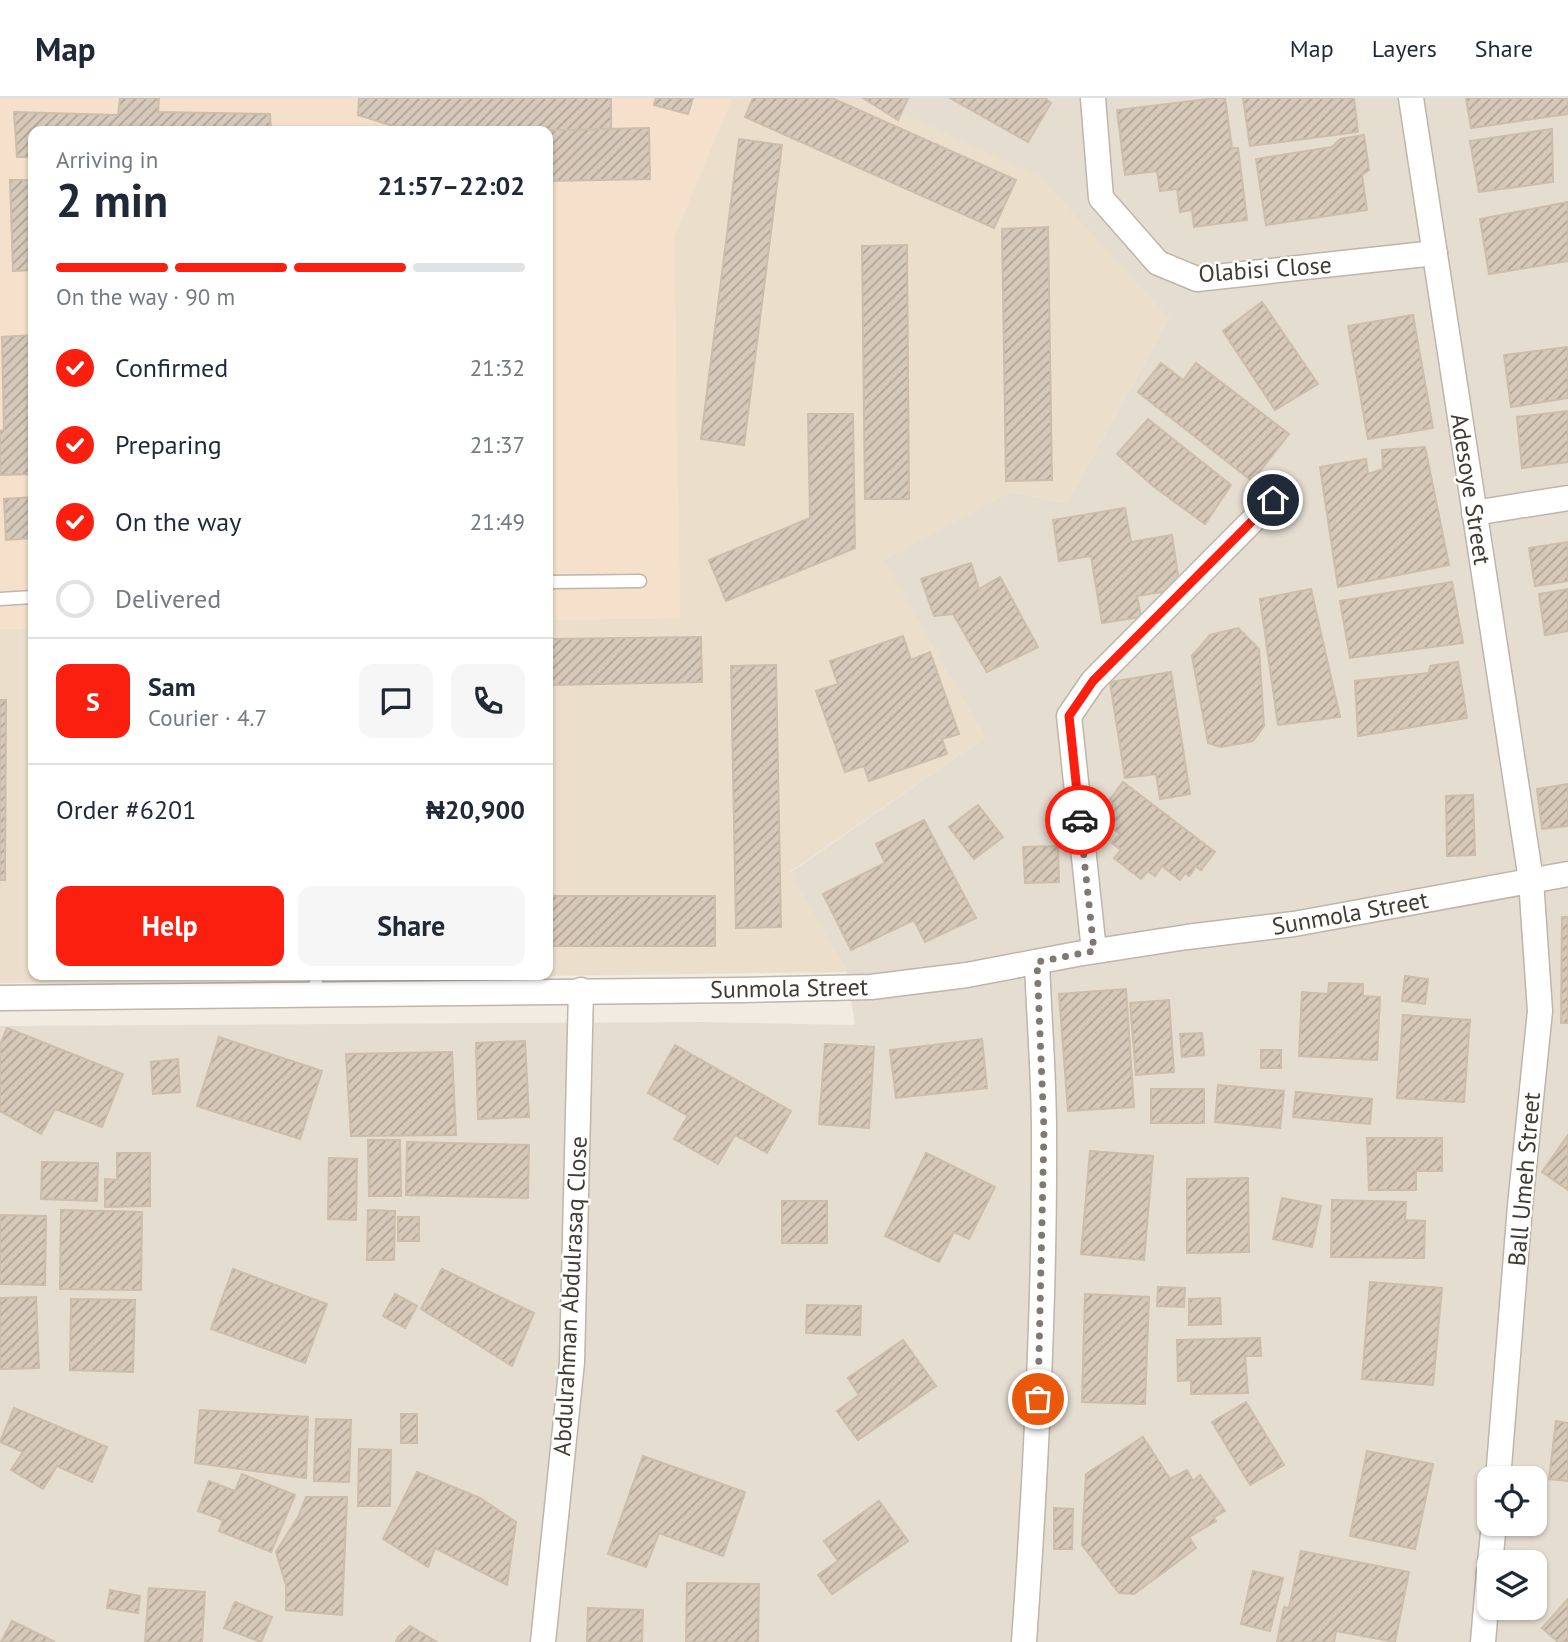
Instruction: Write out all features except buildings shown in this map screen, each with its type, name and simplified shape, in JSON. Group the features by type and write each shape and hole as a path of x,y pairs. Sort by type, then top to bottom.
{"street":[{"name":"Olabisi Close","path":"1093,98 1101,198 1158,263 1197,279 1435,253"},
{"name":"Adesoye Street","path":"1411,98 1531,880"},
{"path":"1474,513 1568,498"},
{"path":"1094,951 1069,716 1093,681 1273,500"},
{"name":"Sunmola Street","path":"0,998 316,984 581,990 871,987 967,975 1094,951 1342,916 1568,874"},
{"name":"Ball Umeh Street","path":"1499,1466 1520,1206 1540,1011 1531,880"},
{"path":"1024,1642 1043,1262 1044,1130 1037,962"},
{"name":"Abdulrahman Abdulrasaq Close","path":"544,1642 572,1362 581,990"},
{"path":"1483,1642 1485,1620"}],"lane":[{"path":"553,582 640,581"},
{"path":"0,598 28,597"}],"shaded area":[{"path":"0,98 732,98 674,237 680,618 553,620 553,126 28,126 28,628 0,629"},
{"path":"732,98 869,98 1040,177 1169,318 1067,503 1010,492 884,560 985,737 790,872 847,972 553,976 553,620 680,618 674,237"},
{"path":"869,98 1568,98 1568,1642 0,1642 0,1026 703,1022 855,1025 847,972 790,873 985,737 883,560 1010,492 1067,503 1169,318"},
{"path":"28,628 28,980 231,980 0,983 0,629"}],"way so far":[{"path":"1038,1399 1044,1130 1037,962 1094,951 1080,820"}],"route":[{"path":"1080,820 1069,716 1093,681 1273,500"}]}
